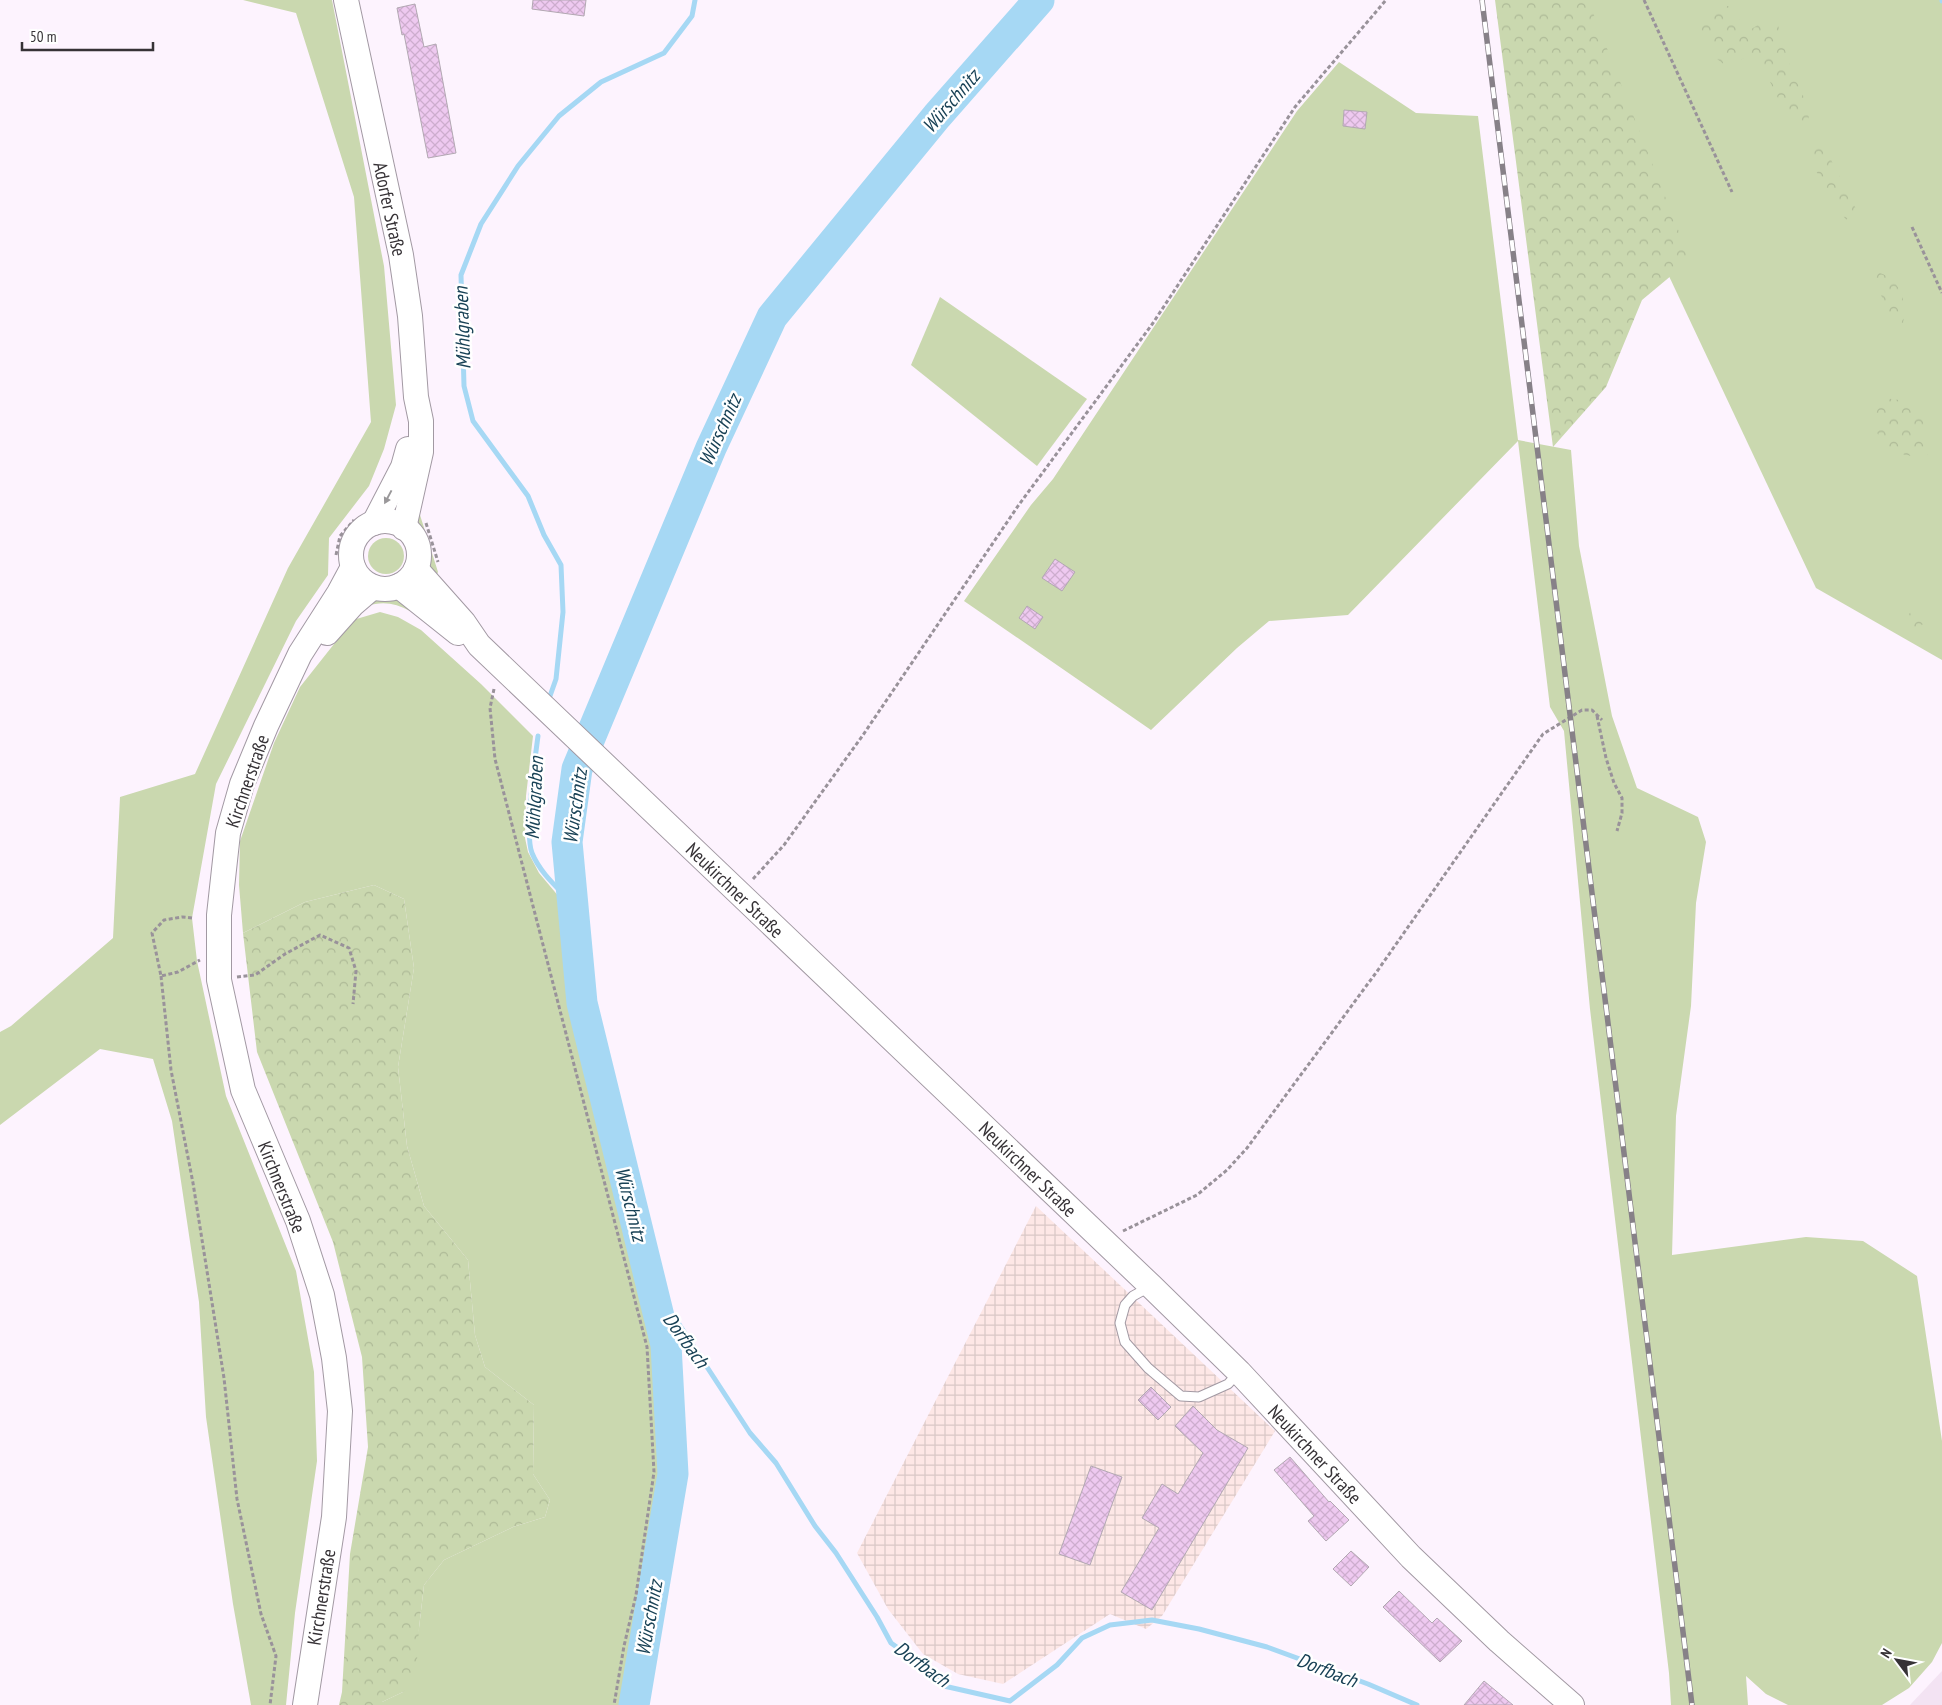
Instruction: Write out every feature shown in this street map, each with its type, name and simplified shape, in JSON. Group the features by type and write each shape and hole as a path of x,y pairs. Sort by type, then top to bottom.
{"street":[{"name":"Adorfer Straße","path":"346,0 401,255 410,316 416,397 421,421 421,452 404,528"},
{"path":"364,521 403,467 410,444 421,421"},
{"path":"364,521 395,523 412,536 417,546 418,558 416,569 409,579 398,586 386,589 373,587 344,562 351,558 354,541 366,527 364,521"},
{"name":"Kirchnerstraße","path":"305,1705 334,1517 340,1411 334,1358 322,1295 298,1222 243,1090 219,980 219,915 228,833 242,784 266,726 300,654 339,593 344,562"},
{"path":"416,569 432,596"},
{"path":"398,586 432,596"},
{"name":"Kirchnerstraße","path":"288,680 352,605 373,587"},
{"name":"Neukirchner Straße","path":"432,596 464,623 479,645 602,764 1151,1286 1239,1372 1411,1557 1499,1641 1569,1704"}],"lane":[{"path":"1151,1286 1133,1296 1126,1305 1120,1323 1125,1342 1148,1368 1181,1396 1199,1397 1228,1384 1239,1372"}],"path":[{"path":"739,894 784,845 863,735 1018,506 1153,323 1296,107 1386,0"},
{"path":"1644,0 1732,192"},
{"path":"1912,227 1942,293"},
{"path":"408,504 422,509 442,574 432,596"},
{"path":"344,562 340,536 364,521"},
{"path":"494,689 490,708 495,759 647,1347 654,1472 636,1596 624,1646 614,1705"},
{"path":"1106,1244 1130,1226 1197,1195 1227,1170 1246,1148 1378,970 1543,734 1582,710 1592,710 1602,720"},
{"path":"1597,715 1606,758 1614,783 1622,798 1622,813 1617,831"},
{"path":"192,918 164,920 152,933 161,976 171,1070 193,1183 224,1378 237,1499 261,1614 276,1656 270,1705"},
{"path":"219,980 255,975 286,954 320,935 350,948 356,971 353,1004"},
{"path":"161,976 178,972 197,960 219,952"}],"shaded area":[{"path":"1036,1206 1275,1431 1162,1616 1146,1629 1110,1614 1003,1684 958,1674 923,1654 888,1609 857,1553"},
{"path":"1942,1671 1942,1705 1910,1705"}],"green space":[{"path":"243,0 332,0 384,266 396,405 384,449 369,486 329,538 328,575 296,621 216,784 192,918 197,961 226,1096 296,1271 314,1372 317,1461 295,1613 286,1705 251,1705 233,1604 206,1417 199,1302 172,1121 153,1059 100,1049 0,1125 0,1032 11,1026 113,938 120,797 195,774 288,568 371,422 354,197 296,13"},
{"path":"1495,0 1588,0 1690,260 1642,300 1606,387 1553,447"},
{"path":"1561,0 1942,0 1942,660 1816,588 1643,221"},
{"path":"1720,6 1729,6 1748,31 1766,20 1778,25 1789,63 1808,107 1809,120 1791,125 1756,53 1726,66 1717,59 1714,46 1696,29 1700,18"},
{"path":"1339,62 1416,113 1478,116 1518,440 1571,450 1579,546 1612,716 1637,788 1698,817 1706,842 1696,903 1691,1006 1676,1116 1672,1255 1806,1237 1863,1241 1917,1276 1942,1441 1942,1643 1932,1662 1909,1688 1882,1705 1788,1705 1766,1694 1746,1676 1748,1705 1671,1705 1669,1673 1590,1009 1564,731 1550,707 1518,441 1348,615 1269,621 1237,648 1151,730 964,601 1031,505 1053,479 1297,111"},
{"path":"1814,147 1825,148 1856,209 1846,220 1805,153"},
{"path":"1874,271 1890,279 1900,291 1904,307 1903,325 1890,324 1884,301 1870,281 1870,275"},
{"path":"940,297 1087,399 1037,466 911,365"},
{"path":"1884,398 1907,401 1926,423 1922,440 1928,455 1912,456 1897,452 1878,435 1874,419 1875,411"},
{"path":"413,513 420,515 438,572 434,581 426,565 423,542 414,528"},
{"path":"364,518 366,521 355,530 348,541 344,562 340,569 346,535"},
{"path":"386,538 393,539 399,543 403,549 403,563 399,569 393,573 386,574 379,573 373,569 369,563 368,556 369,549 373,543 379,539"},
{"path":"379,597 395,598 413,607 410,611 389,604 367,606"},
{"path":"1915,608 1924,612 1929,621 1916,628 1909,623 1909,614"},
{"path":"380,612 398,617 421,630 481,684 533,736 526,796 525,838 528,852 539,873 565,904 586,1037 625,1188 662,1345 668,1474 630,1705 382,1705 382,1702 403,1692 419,1628 424,1585 444,1560 513,1527 545,1517 550,1500 533,1474 534,1405 485,1367 475,1335 468,1260 424,1206 407,1146 398,1067 414,968 404,899 374,885 305,902 243,933 239,885 240,841 274,743 300,687 353,620"},
{"path":"374,885 404,899 414,968 398,1067 407,1146 424,1206 468,1260 475,1335 485,1367 534,1405 533,1474 550,1500 545,1517 513,1527 444,1560 424,1585 416,1676 403,1692 382,1702 382,1705 339,1705 342,1692 350,1554 368,1447 362,1357 333,1242 257,1052 243,933 305,902"}],"building":[{"path":"533,0 586,0 584,16 532,9"},
{"path":"415,4 424,47 436,44 456,153 428,158 404,34 402,35 397,8"},
{"path":"1344,110 1367,112 1365,129 1343,126"},
{"path":"1055,559 1075,572 1062,591 1042,578"},
{"path":"1027,606 1043,617 1035,629 1019,618"},
{"path":"1151,1387 1171,1407 1158,1420 1138,1400"},
{"path":"1193,1406 1217,1430 1248,1448 1152,1610 1121,1592 1159,1528 1142,1518 1162,1484 1178,1494 1203,1453 1175,1426"},
{"path":"1290,1457 1329,1502 1349,1520 1326,1541 1308,1521 1314,1516 1274,1470"},
{"path":"1091,1466 1122,1477 1090,1565 1059,1554"},
{"path":"1351,1551 1369,1567 1351,1586 1333,1569"},
{"path":"1399,1591 1432,1623 1437,1618 1462,1641 1440,1662 1383,1607"},
{"path":"1484,1681 1513,1705 1464,1705"}],"waterway":[{"name":"Mühlgraben","path":"550,696 556,679 563,612 561,565 544,535 528,496 473,421 464,386 461,275 481,224 518,166 559,116 601,82 664,53 692,16 695,0"},
{"name":"Würschnitz","path":"634,1705 673,1474 666,1345 582,1003 567,842 577,769 711,448 772,317 937,116 1039,0"},
{"name":"Mühlgraben","path":"538,736 529,830 532,853 550,880 573,904"},
{"name":"Dorfbach","path":"655,1300 677,1321 750,1433 776,1463 815,1526 836,1553 877,1617 891,1643 915,1660 944,1686 1010,1701 1057,1665 1082,1638 1110,1625 1152,1620 1199,1629 1267,1647 1368,1684 1417,1705"}],"railway":[{"path":"1482,0 1692,1705"}]}
